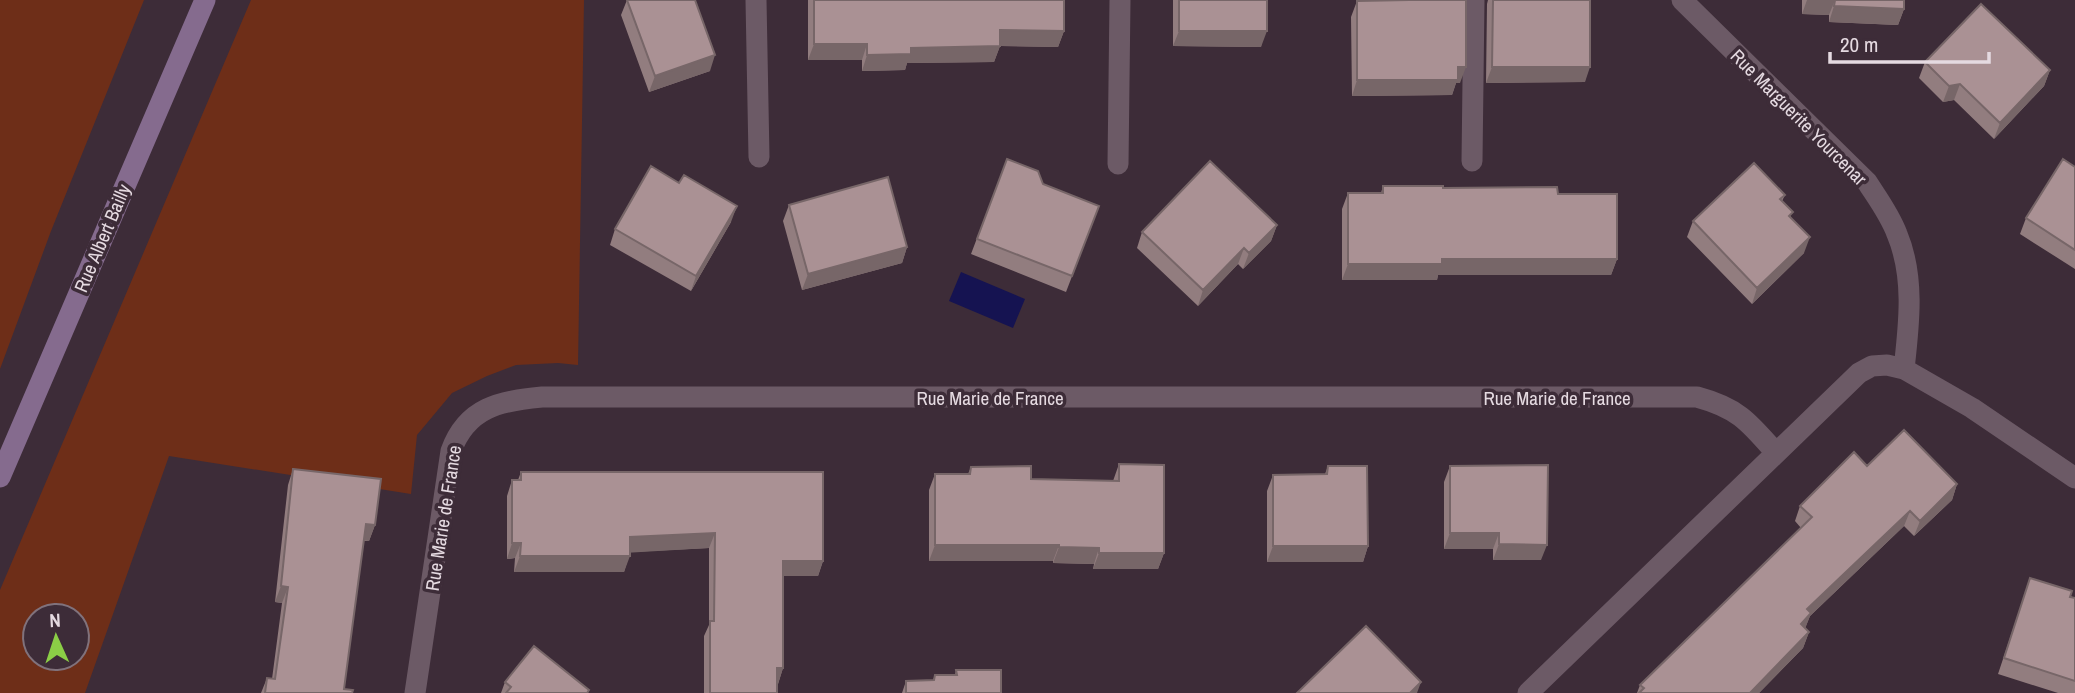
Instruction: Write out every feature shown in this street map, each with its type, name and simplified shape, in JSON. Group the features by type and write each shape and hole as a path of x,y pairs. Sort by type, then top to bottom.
{"main road":[{"name":"Rue Albert Bailly","path":"0,477 205,0"}],"street":[{"path":"756,0 759,158"},
{"path":"1118,164 1120,0"},
{"path":"1472,161 1474,0"},
{"name":"Rue Marguerite Yourcenar","path":"1682,0 1867,182 1887,212 1898,236 1906,269 1910,315 1904,369"},
{"path":"1528,693 1859,373 1872,366 1887,365 1904,369 1972,408 2075,478"},
{"name":"Rue Marie de France","path":"415,693 451,451 457,434 473,417 492,405 515,400 542,397 1697,397 1720,403 1745,418 1776,453"}],"shaded area":[{"path":"0,0 144,0 51,231 0,369"},
{"path":"251,0 584,0 578,365 516,365 452,393 417,435 411,494 169,456 85,693 0,693 0,590"},
{"path":"961,272 1025,299 1013,328 949,301"}],"building":[{"path":"627,0 695,0 715,55 655,76"},
{"path":"814,0 1064,0 1064,31 1000,30 1000,46 911,48 911,54 867,55 867,44 814,44"},
{"path":"1179,0 1267,0 1267,31 1179,31"},
{"path":"1466,0 1466,67 1458,67 1458,80 1357,80 1357,1"},
{"path":"1493,0 1590,0 1590,67 1492,67"},
{"path":"1835,0 1904,0 1904,9 1834,6"},
{"path":"1981,4 2050,70 2000,123 1960,84 1949,86 1925,62"},
{"path":"1007,159 1038,171 1043,184 1099,206 1072,276 977,239"},
{"path":"2063,159 2075,167 2075,250 2026,218"},
{"path":"1210,161 1277,225 1249,253 1244,248 1203,290 1142,232"},
{"path":"1754,163 1785,195 1780,199 1793,212 1789,216 1810,237 1757,288 1693,221"},
{"path":"651,166 679,183 684,175 737,206 696,276 615,229"},
{"path":"888,177 907,247 808,274 789,205"},
{"path":"1383,186 1557,187 1558,194 1617,194 1617,259 1442,259 1442,264 1348,264 1348,193 1383,193"},
{"path":"1904,430 1957,484 1920,521 1910,511 1807,609 1811,613 1801,624 1809,632 1750,693 1639,693 1644,688 1640,685 1812,517 1800,506 1854,452 1867,466"},
{"path":"1119,464 1164,465 1164,553 1099,553 1099,548 1059,545 935,545 935,474 970,474 971,467 1031,466 1031,479 1119,481"},
{"path":"1548,465 1547,545 1499,544 1499,533 1450,533 1450,466"},
{"path":"1328,466 1367,466 1368,546 1273,546 1273,475 1327,474"},
{"path":"293,469 381,479 375,525 366,524 344,689 353,690 352,693 265,693 267,678 275,679 288,587 281,586"},
{"path":"521,472 823,472 823,561 783,561 783,668 777,668 777,693 710,693 710,621 714,621 715,533 630,537 630,556 520,556 521,543 512,543 512,480 521,480"},
{"path":"2030,578 2072,591 2070,597 2075,598 2075,681 2004,658"},
{"path":"1366,626 1421,682 1410,693 1297,693"},
{"path":"534,646 589,690 587,693 506,693 511,687 505,682"},
{"path":"956,670 1001,670 1001,693 906,693 906,681 934,680 935,675 957,675"}]}
